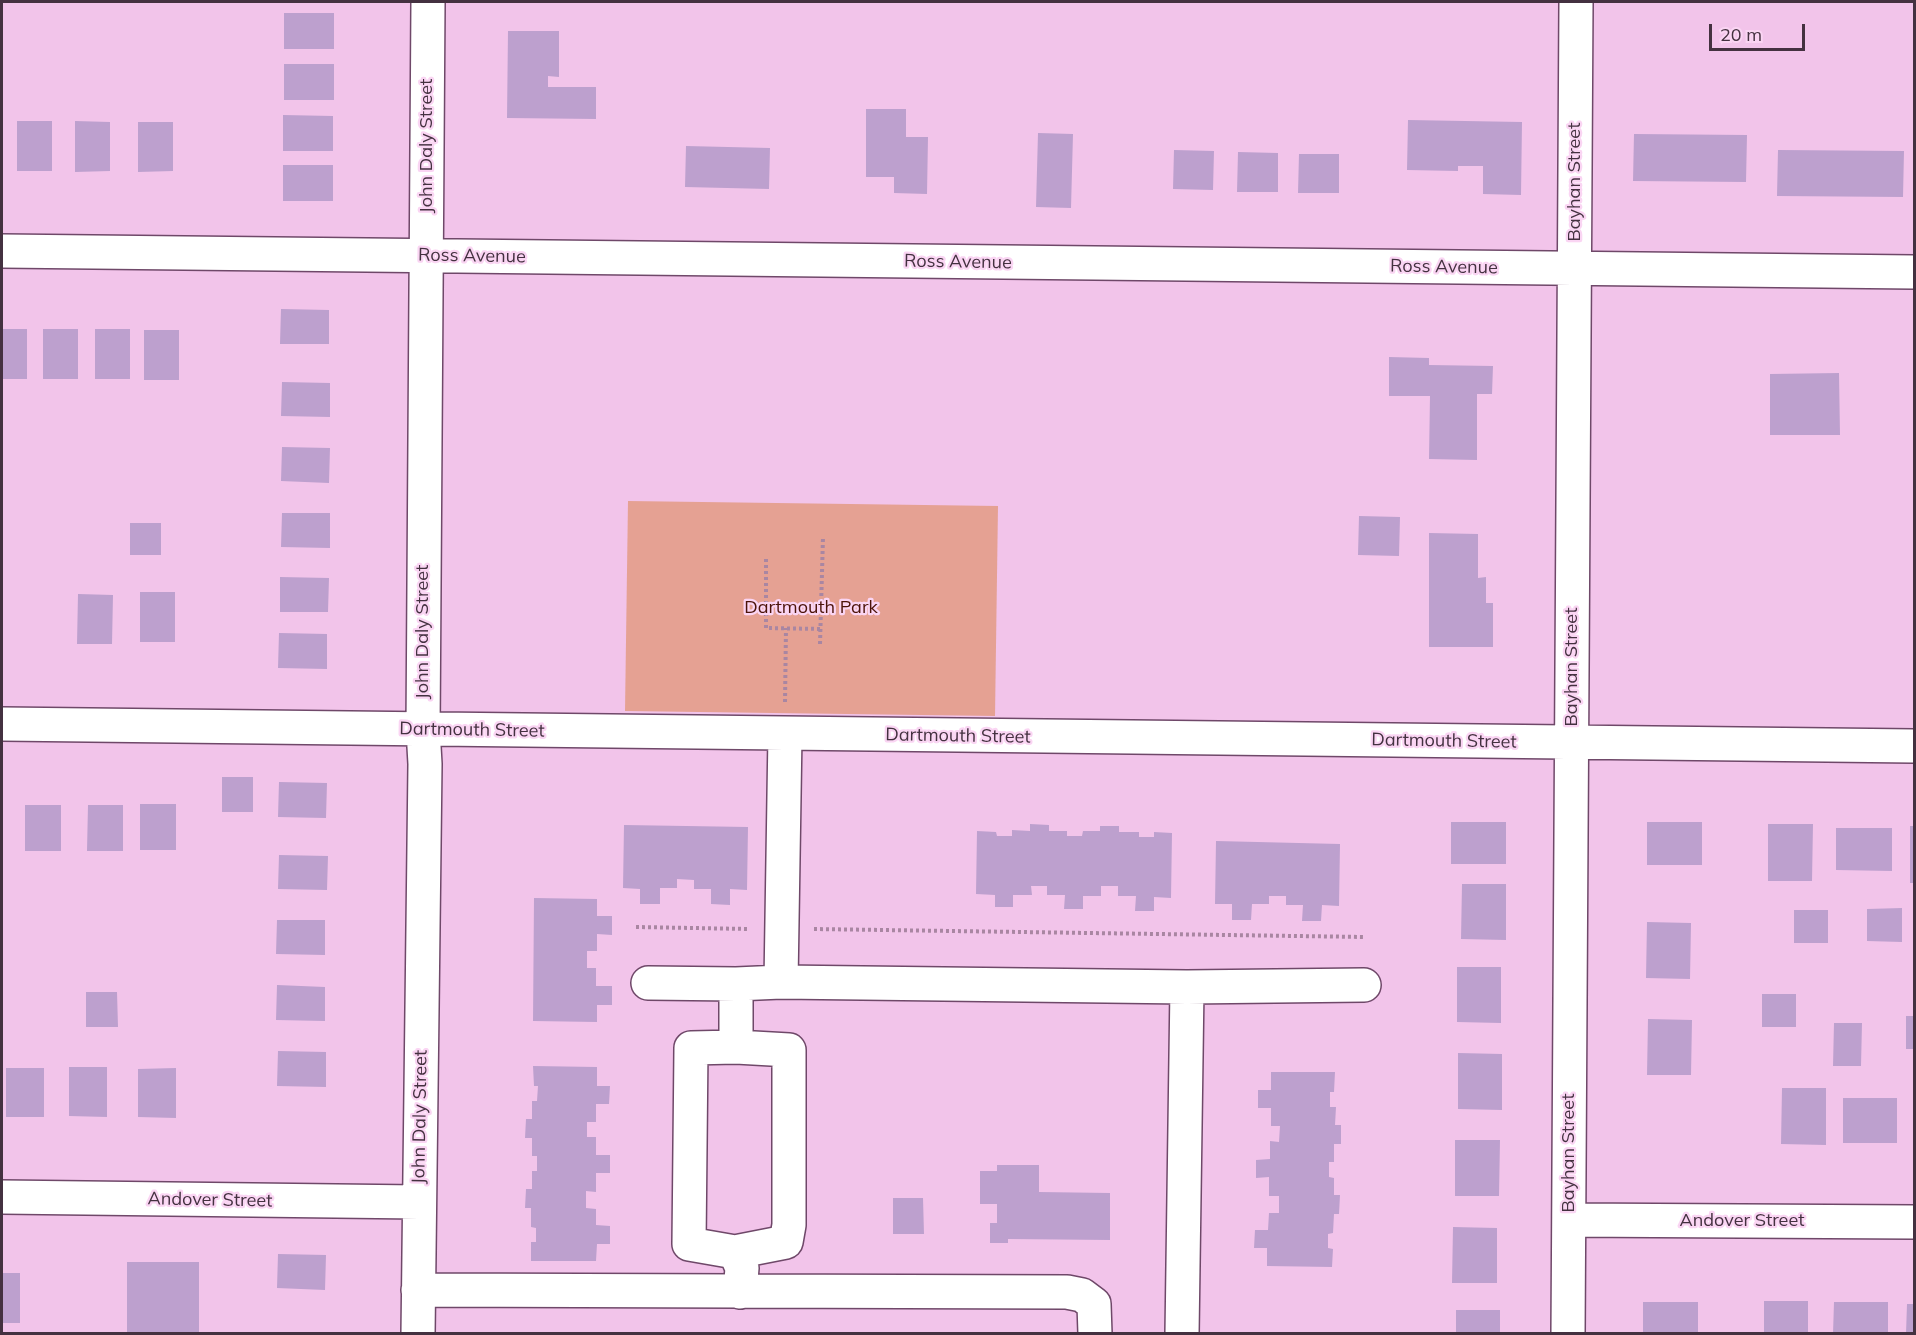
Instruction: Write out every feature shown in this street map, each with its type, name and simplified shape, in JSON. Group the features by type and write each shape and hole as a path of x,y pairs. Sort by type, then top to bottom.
{"street":[{"name":"John Daly Street","path":"418,1334 425,765 423,729 428,2"},
{"name":"Bayhan Street","path":"1568,1334 1576,2"},
{"name":"Ross Avenue","path":"2,251 1914,272"},
{"name":"Dartmouth Street","path":"2,724 1914,746"},
{"path":"781,982 785,734"},
{"path":"648,983 781,982 1187,987 1364,985"},
{"path":"736,984 736,1047"},
{"path":"1182,1334 1187,987"},
{"path":"736,1047 789,1050 789,1225 786,1242 735,1252 689,1244 692,1048 736,1047"},
{"name":"Andover Street","path":"2,1197 419,1202"},
{"name":"Andover Street","path":"1569,1220 1914,1222"},
{"path":"735,1252 742,1268 740,1292"},
{"path":"418,1290 1067,1292 1082,1295 1094,1304 1095,1334"}],"path":[{"path":"820,644 823,537"},
{"path":"766,559 766,628 820,629"},
{"path":"785,734 786,628"},
{"path":"636,927 756,929"},
{"path":"810,929 1365,937"}],"green space":[{"name":"Dartmouth Park","path":"628,501 998,506 995,716 625,711"}],"building":[{"path":"284,13 334,13 334,49 284,49"},
{"path":"508,31 559,31 559,77 548,76 548,87 596,87 596,119 507,118"},
{"path":"284,64 334,64 334,100 284,100"},
{"path":"866,109 906,109 906,137 928,137 927,194 894,193 894,177 866,177"},
{"path":"283,115 333,116 333,151 283,151"},
{"path":"1408,120 1522,122 1521,195 1483,194 1483,166 1458,166 1458,171 1407,170"},
{"path":"17,121 52,121 52,171 17,171"},
{"path":"75,121 110,122 110,171 75,172"},
{"path":"138,122 173,122 173,171 138,172"},
{"path":"1038,133 1073,134 1071,208 1036,207"},
{"path":"1634,134 1747,135 1746,182 1633,181"},
{"path":"686,146 770,148 769,189 685,187"},
{"path":"1174,150 1214,151 1213,190 1173,189"},
{"path":"1778,150 1904,151 1903,197 1777,196"},
{"path":"1238,152 1278,153 1278,192 1237,192"},
{"path":"1299,154 1339,154 1339,193 1298,193"},
{"path":"283,165 333,165 333,201 283,201"},
{"path":"281,309 329,310 329,344 280,344"},
{"path":"2,329 27,329 27,379 2,379"},
{"path":"43,329 78,329 78,379 43,379"},
{"path":"95,329 130,329 130,379 95,379"},
{"path":"144,330 179,330 179,380 144,380"},
{"path":"1389,357 1429,358 1429,365 1493,366 1492,394 1477,394 1477,460 1429,459 1430,396 1389,396"},
{"path":"1839,373 1840,435 1770,435 1770,374"},
{"path":"282,382 330,383 330,417 281,416"},
{"path":"282,447 330,448 329,483 281,481"},
{"path":"282,513 330,513 330,548 281,547"},
{"path":"1359,516 1400,517 1399,556 1358,555"},
{"path":"130,523 161,523 161,555 130,555"},
{"path":"1429,533 1478,534 1478,578 1486,577 1486,603 1493,603 1493,647 1429,647"},
{"path":"280,577 329,578 328,612 280,612"},
{"path":"140,592 175,592 175,642 140,642"},
{"path":"78,594 113,595 112,644 77,644"},
{"path":"279,633 327,634 327,669 278,668"},
{"path":"222,777 253,777 253,812 222,812"},
{"path":"279,782 327,783 326,818 278,817"},
{"path":"140,804 176,804 176,850 140,850"},
{"path":"25,805 61,805 61,851 25,851"},
{"path":"88,805 123,805 123,851 87,851"},
{"path":"1451,822 1506,822 1506,864 1451,864"},
{"path":"1647,822 1702,822 1702,865 1647,865"},
{"path":"1030,824 1049,825 1049,831 1067,831 1067,836 1082,836 1083,831 1100,831 1100,826 1119,826 1119,832 1139,832 1139,837 1154,837 1154,832 1172,833 1171,898 1154,897 1154,911 1135,911 1136,896 1118,896 1118,886 1101,886 1101,896 1083,896 1083,909 1064,909 1065,895 1047,895 1047,886 1031,886 1032,895 1013,895 1013,907 995,907 995,895 976,894 977,831 996,832 997,836 1012,836 1012,830 1030,831"},
{"path":"1768,824 1813,824 1812,881 1768,881"},
{"path":"624,825 748,827 747,890 730,889 730,905 711,904 711,889 694,889 694,880 677,879 677,888 660,888 660,904 640,904 640,889 623,888"},
{"path":"1910,826 1914,826 1914,883 1910,883"},
{"path":"1836,828 1892,828 1892,871 1836,870"},
{"path":"1216,841 1340,844 1339,906 1322,905 1321,921 1302,921 1303,905 1286,905 1286,896 1269,896 1269,904 1252,904 1251,920 1232,920 1232,904 1215,904"},
{"path":"279,855 328,856 327,890 278,889"},
{"path":"1462,884 1506,884 1506,940 1461,939"},
{"path":"534,898 597,899 597,916 612,916 612,935 597,934 597,951 587,951 587,968 596,968 596,986 612,986 612,1005 597,1005 597,1022 533,1021"},
{"path":"1902,908 1902,942 1867,941 1867,909"},
{"path":"1794,910 1828,910 1828,943 1794,943"},
{"path":"277,920 325,920 325,955 276,954"},
{"path":"1647,922 1691,923 1690,979 1646,978"},
{"path":"1457,967 1501,967 1501,1023 1457,1022"},
{"path":"277,985 325,987 325,1021 276,1020"},
{"path":"86,992 117,992 118,1027 86,1027"},
{"path":"1762,994 1796,994 1796,1027 1762,1027"},
{"path":"1906,1016 1914,1016 1914,1049 1906,1049"},
{"path":"1648,1019 1692,1020 1691,1075 1647,1075"},
{"path":"1834,1023 1862,1023 1861,1066 1833,1066"},
{"path":"278,1051 326,1052 326,1087 277,1086"},
{"path":"1458,1053 1502,1054 1502,1110 1458,1109"},
{"path":"533,1066 597,1067 597,1086 610,1086 609,1104 596,1104 596,1122 587,1122 587,1137 596,1137 596,1155 610,1155 610,1173 596,1173 596,1192 586,1191 586,1208 596,1209 596,1225 610,1226 610,1244 597,1244 596,1261 531,1261 531,1242 536,1242 536,1228 531,1227 531,1208 525,1208 526,1189 532,1189 532,1171 537,1171 537,1156 532,1156 532,1138 525,1138 526,1119 532,1119 532,1101 537,1101 538,1086 534,1086"},
{"path":"69,1067 107,1067 107,1117 69,1116"},
{"path":"6,1068 44,1068 44,1117 6,1117"},
{"path":"176,1068 176,1118 138,1117 138,1069"},
{"path":"1271,1072 1335,1072 1334,1092 1330,1092 1330,1107 1336,1107 1335,1125 1341,1125 1341,1144 1334,1144 1334,1162 1329,1162 1329,1177 1334,1178 1334,1195 1340,1195 1339,1214 1334,1214 1333,1233 1328,1234 1328,1248 1333,1249 1332,1267 1267,1266 1267,1248 1254,1248 1255,1230 1268,1230 1269,1213 1279,1213 1279,1196 1269,1196 1269,1177 1256,1178 1256,1160 1270,1159 1270,1141 1279,1142 1280,1126 1271,1126 1271,1108 1258,1108 1258,1090 1271,1090"},
{"path":"1782,1088 1826,1088 1826,1145 1781,1144"},
{"path":"1843,1098 1897,1098 1897,1143 1843,1143"},
{"path":"1455,1140 1500,1140 1499,1196 1455,1196"},
{"path":"997,1165 1039,1165 1039,1192 1110,1193 1110,1240 1008,1239 1008,1243 990,1243 990,1223 997,1223 997,1204 980,1204 980,1171 997,1171"},
{"path":"893,1198 923,1198 924,1234 893,1234"},
{"path":"1453,1227 1497,1228 1497,1283 1452,1283"},
{"path":"278,1254 326,1255 325,1290 277,1288"},
{"path":"127,1262 199,1262 199,1334 127,1334"},
{"path":"2,1273 20,1273 20,1323 2,1323"},
{"path":"1764,1301 1808,1301 1808,1334 1764,1334"},
{"path":"1643,1302 1698,1302 1698,1334 1643,1334"},
{"path":"1834,1302 1888,1302 1888,1334 1833,1334"},
{"path":"1907,1304 1914,1304 1914,1334 1906,1334"},
{"path":"1456,1310 1500,1310 1500,1334 1456,1334"}]}
